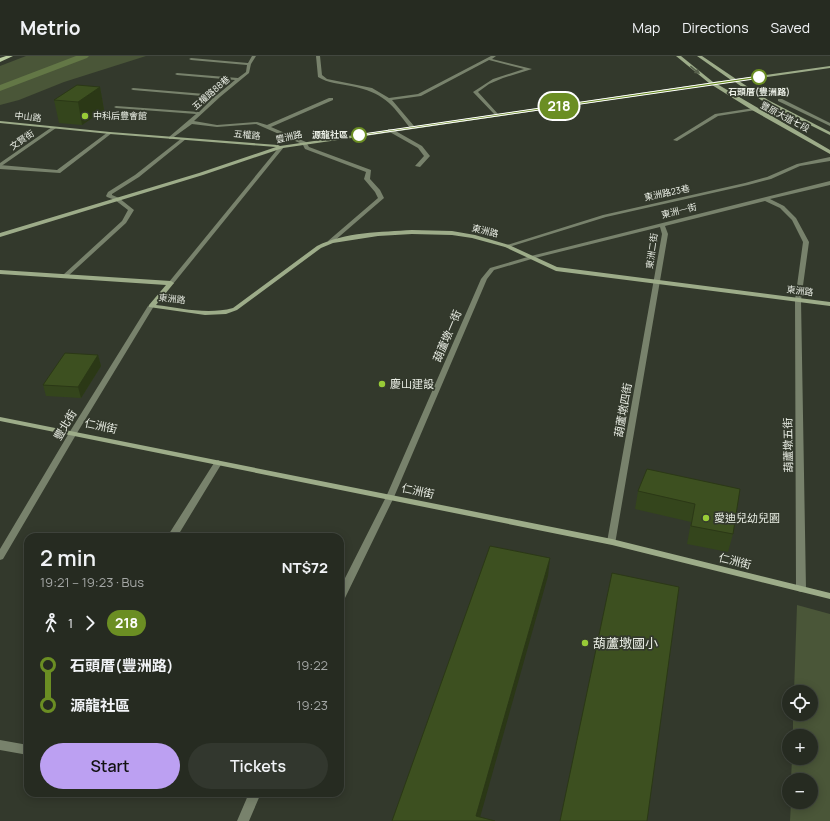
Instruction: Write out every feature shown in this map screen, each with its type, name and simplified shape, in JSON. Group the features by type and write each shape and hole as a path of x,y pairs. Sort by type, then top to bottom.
{"main road":[{"path":"0,60 10,56"}],"street":[{"name":"五權路88巷","path":"171,138 191,122 218,96 248,72 254,56"},
{"path":"318,56 320,76 326,80 374,91 389,99 412,127"},
{"path":"389,99 419,95 494,56"},
{"name":"豐原大道七段","path":"678,56 713,84 830,152"},
{"name":"豐原大道七段","path":"699,56 766,100 830,134"},
{"path":"191,59 250,64"},
{"path":"489,59 530,69 486,83 475,92 496,115"},
{"name":"豐洲路","path":"0,235 201,174 282,147 390,130 830,67"},
{"path":"177,74 240,79"},
{"path":"134,89 218,96"},
{"path":"267,127 331,99"},
{"path":"780,100 830,125"},
{"path":"116,107 199,113"},
{"path":"675,140 717,115 754,109"},
{"name":"中山路","path":"0,122 54,128"},
{"path":"191,122 218,126 245,123 257,124 304,143 307,148 369,171 367,179 378,191 381,198 331,241"},
{"path":"809,123 824,122"},
{"name":"五權路","path":"54,128 282,147"},
{"name":"文賢街","path":"0,166 54,128"},
{"path":"390,130 420,147 424,152 427,156 418,166"},
{"path":"0,166 58,172 110,133"},
{"path":"65,276 124,222 130,210 117,199 109,196 110,193 137,176 184,139"},
{"path":"152,306 282,147"},
{"name":"東洲路23巷","path":"507,246 605,216 769,178 799,165 830,159"},
{"name":"東洲一街","path":"533,257 830,183"},
{"name":"葫蘆墩五街","path":"765,199 782,207 794,219 806,242 798,300 801,589"},
{"name":"東洲二街","path":"656,281 665,234 662,224"},
{"name":"東洲路","path":"152,306 213,313 229,311 235,309 319,247 331,241 378,234 440,233 473,236 507,246 556,268 830,304"},
{"name":"葫蘆墩一街","path":"344,590 390,497 484,279 492,269 533,257"},
{"name":"東洲路","path":"0,272 171,283"},
{"name":"葫蘆墩四街","path":"612,542 656,281"},
{"name":"豐北街","path":"0,557 72,433 152,306"},
{"name":"仁洲街","path":"0,419 612,542 830,596"},
{"path":"174,533 218,463"},
{"path":"0,745 24,749"},
{"path":"243,821 253,797"}],"green space":[{"path":"26,56 146,56 64,82 19,100 0,105 0,66"},
{"path":"797,605 830,614 830,821 790,821 791,809 818,809 818,773 791,773 792,765 818,765 818,729 793,729 793,721 818,721 818,685 794,685"}],"building":[{"path":"77,85 100,87 78,102 54,100"},
{"path":"65,353 98,355 78,387 43,385"},
{"path":"647,469 740,489 733,534 691,526 695,504 638,491"},
{"path":"490,546 550,558 476,816 495,821 392,821"},
{"path":"612,573 679,587 647,821 560,821"}],"waterway":[{"path":"0,88 84,56"}],"bus line":[{"name":"218","path":"359,135 759,77"}],"place":[{"name":"石頭厝(豐洲路)","path":"759,77"},
{"name":"中科后豐會館","path":"85,116"},
{"name":"源龍社區","path":"359,135"},
{"name":"慶山建設","path":"382,384"},
{"name":"愛迪兒幼兒園","path":"706,518"},
{"name":"葫蘆墩國小","path":"585,643"}]}
